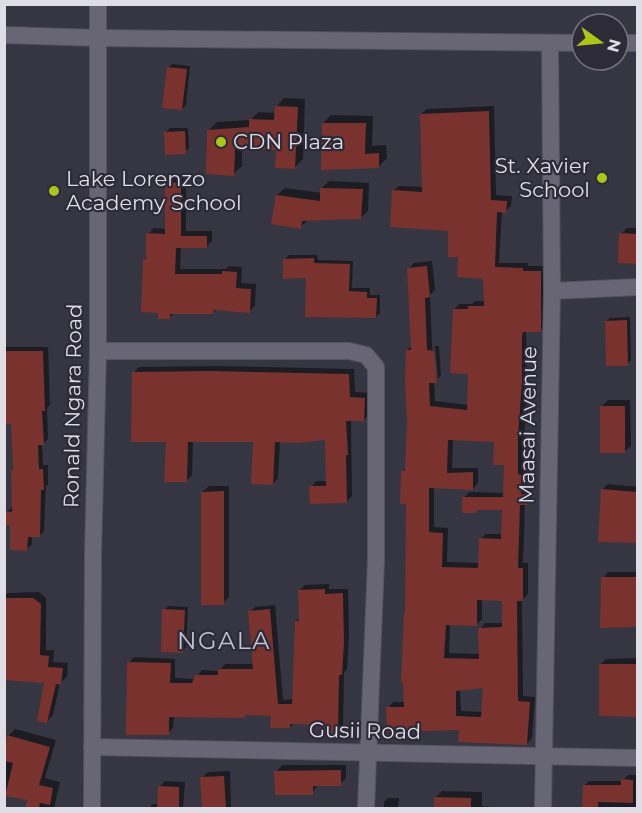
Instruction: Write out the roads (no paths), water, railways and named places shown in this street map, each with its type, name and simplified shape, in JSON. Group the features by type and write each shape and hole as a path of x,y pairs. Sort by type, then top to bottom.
{"street":[{"name":"Ronald Ngara Road","path":"92,808 93,554 98,351 98,4"},
{"path":"4,35 570,43"},
{"name":"Maasai Avenue","path":"543,808 552,291 550,43"},
{"path":"552,291 638,287"},
{"path":"98,351 349,351 366,355 376,367 376,561 366,808"},
{"name":"Gusii Road","path":"92,747 638,758"}],"place":[{"name":"CDN Plaza","path":"221,142"},
{"name":"St. Xavier School","path":"602,178"},
{"name":"Lake Lorenzo Academy School","path":"54,191"}],"district":[{"name":"NGALA","path":"224,641"}]}
